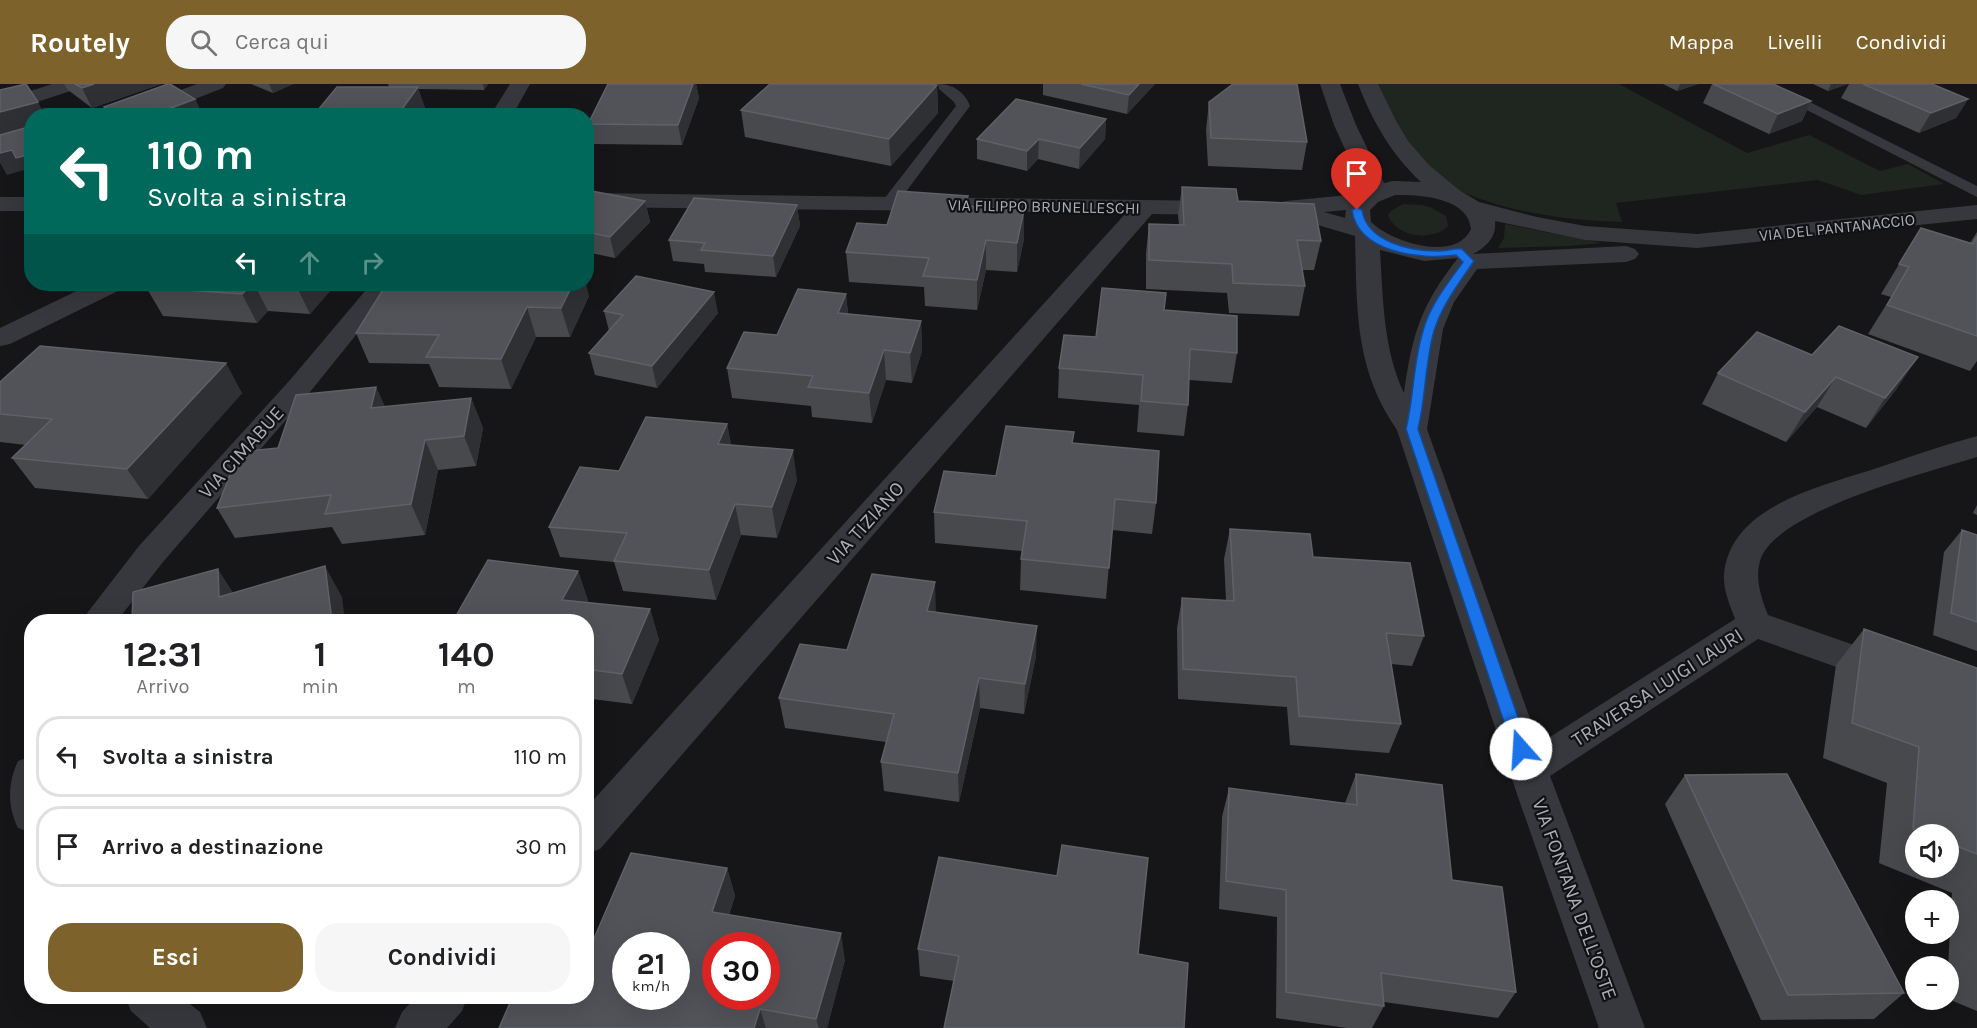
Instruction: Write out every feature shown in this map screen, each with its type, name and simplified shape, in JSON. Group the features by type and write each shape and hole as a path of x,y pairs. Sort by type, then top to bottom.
{"street":[{"path":"0,108 73,84"},
{"path":"152,108 216,84"},
{"path":"506,108 520,84"},
{"path":"1330,84 1370,196"},
{"path":"1368,84 1383,121 1398,145 1424,173 1481,217 1485,227 1482,237 1463,256 1429,329 1421,364 1419,401 1412,429"},
{"name":"VIA FILIPPO BRUNELLESCHI","path":"594,200 1266,208 1370,196 1413,188 1461,201"},
{"name":"VIA FONTANA DELL'OSTE","path":"1370,196 1357,210 1358,221 1367,232 1373,320 1382,370 1392,400 1412,429 1529,770 1622,1028"},
{"name":"VIA DEL PANTANACCIO","path":"1461,201 1535,224 1585,233 1697,241 1977,212"},
{"path":"0,204 24,204"},
{"name":"VIA TIZIANO","path":"594,828 1144,208"},
{"name":"VIA FILIPPO BRUNELLESCHI","path":"1266,208 1367,232 1380,241 1398,248 1463,256"},
{"name":"VIA DEL PANTANACCIO","path":"1463,256 1635,254 1671,249 1697,241"},
{"path":"0,338 97,291"},
{"name":"VIA CIMABUE","path":"104,614 151,554 313,371 378,291"},
{"name":"TRAVERSA LUIGI LAURI","path":"1754,624 1743,592 1743,572 1747,552 1753,539 1761,532 1790,510 1814,498 1977,446"},
{"name":"TRAVERSA LUIGI LAURI","path":"1529,770 1754,624"},
{"name":"TRAVERSA LUIGI LAURI","path":"1754,624 1919,682"},
{"path":"156,1004 184,1028"},
{"path":"418,1028 439,1004"}],"lane":[{"path":"1763,84 1977,192"},
{"path":"890,202 963,106 961,100 944,86"}],"shaded area":[{"path":"1372,84 1619,84 1747,153 1809,135 1880,171 1908,164 1944,184 1861,195 1818,180 1616,203 1622,222 1565,218 1534,213 1472,196 1444,183 1420,167 1397,141"},
{"path":"1403,204 1432,208 1446,216 1448,226 1433,234 1415,235 1406,232 1398,228 1388,215"},
{"path":"1505,224 1602,243 1498,248 1504,238"}],"building":[{"path":"26,84 38,102 0,112 0,90"},
{"path":"75,84 94,84 82,88"},
{"path":"168,84 195,99 171,108 104,107"},
{"path":"608,84 693,84 678,125 594,124 594,112"},
{"path":"770,84 937,85 889,139 741,110"},
{"path":"1081,84 1139,84 1129,95"},
{"path":"1233,84 1297,84 1307,142 1211,138 1209,102"},
{"path":"1713,84 1773,84 1811,101 1778,114"},
{"path":"1863,84 1932,84 1968,99 1931,113"},
{"path":"337,87 418,87 403,108 320,108"},
{"path":"1016,99 1106,119 1080,148 1039,139 1027,151 977,139"},
{"path":"24,128 24,156 16,158 12,150 0,153 0,135"},
{"path":"1182,187 1236,189 1238,201 1314,204 1321,241 1297,240 1305,286 1233,283 1232,264 1149,260 1149,224 1184,225"},
{"path":"594,191 645,201 610,237 594,234"},
{"path":"898,191 968,196 965,206 1024,210 1017,243 986,240 977,280 923,276 929,258 846,252 857,223 887,225"},
{"path":"694,198 797,205 773,256 701,250 705,243 669,240"},
{"path":"1921,228 1973,244 1977,236 1977,336 1887,305 1909,267 1899,264"},
{"path":"636,276 714,292 652,366 589,353 623,315 604,311"},
{"path":"1102,288 1166,293 1164,310 1237,316 1237,353 1190,349 1188,405 1141,401 1143,375 1059,368 1064,335 1096,337"},
{"path":"798,289 846,294 838,313 921,321 910,353 884,350 869,393 808,387 813,376 727,368 744,332 777,335"},
{"path":"201,291 245,291 242,294"},
{"path":"382,291 570,291 561,308 527,307 501,359 426,357 439,335 356,333"},
{"path":"1839,326 1918,357 1885,398 1836,377 1805,412 1718,373 1757,332 1812,355"},
{"path":"40,346 226,363 127,469 12,458 52,419 0,414 0,382"},
{"path":"376,387 371,408 471,398 464,436 425,440 411,504 325,514 331,495 217,508 239,452 278,448 296,395"},
{"path":"646,417 727,424 718,444 793,450 772,507 735,504 709,570 614,561 627,533 549,527 580,467 619,471"},
{"path":"1006,426 1074,432 1072,443 1159,451 1156,503 1115,499 1109,568 1021,559 1027,521 934,512 944,471 996,476"},
{"path":"1230,529 1310,534 1313,557 1410,563 1424,636 1386,633 1401,724 1299,716 1296,677 1183,669 1182,598 1234,601"},
{"path":"1962,530 1977,535 1977,622 1951,613"},
{"path":"488,560 578,571 562,600 650,609 622,674 594,670 594,614 457,614"},
{"path":"325,566 331,614 132,614 133,592 218,569 219,597"},
{"path":"872,574 935,582 927,611 1037,626 1025,684 979,678 958,773 881,762 894,714 779,698 800,644 847,650"},
{"path":"1864,629 1977,668 1977,854 1959,847 1959,824 1913,824 1919,747 1852,723"},
{"path":"1356,774 1442,785 1452,880 1502,887 1516,992 1381,973 1384,1006 1286,992 1286,890 1226,881 1229,788 1357,805"},
{"path":"1787,774 1904,993 1788,995 1685,775"},
{"path":"1062,845 1148,858 1138,954 1188,963 1184,1028 944,1028 959,956 918,949 939,857 1057,876"},
{"path":"631,853 727,868 712,912 841,933 816,1019 766,1010 780,1010 780,932 702,932 702,1010 760,1010 754,1028 499,1028 510,1004 594,1004 594,939"}],"route":[{"path":"1357,210 1358,221 1367,232 1380,241 1419,253 1458,252 1469,261 1447,291 1429,329 1421,364 1419,401 1412,429 1521,749"}]}
